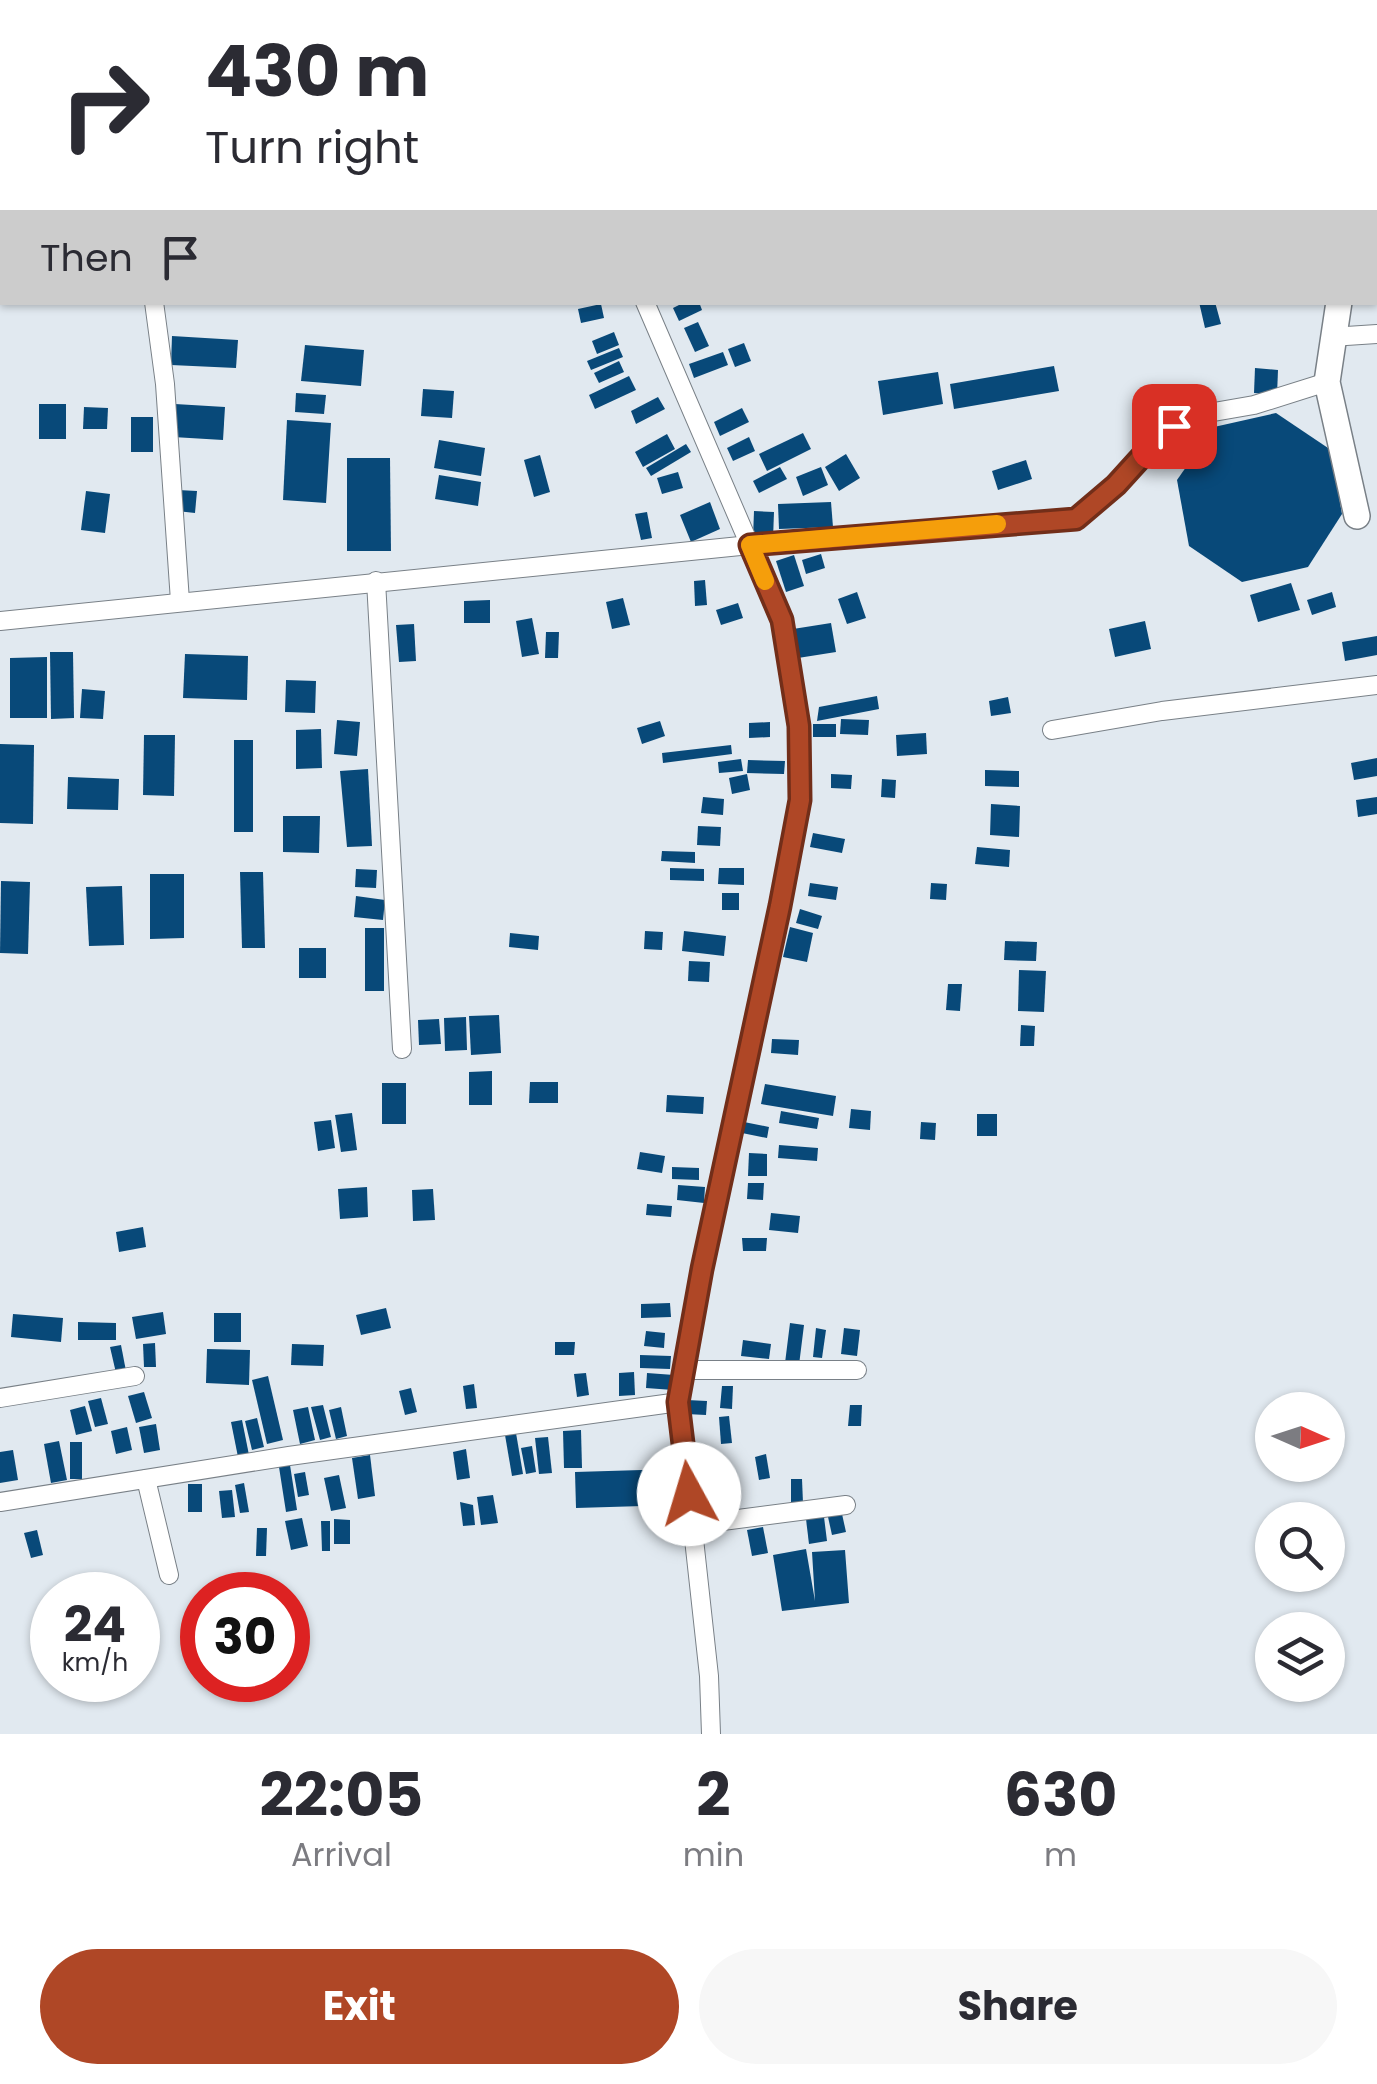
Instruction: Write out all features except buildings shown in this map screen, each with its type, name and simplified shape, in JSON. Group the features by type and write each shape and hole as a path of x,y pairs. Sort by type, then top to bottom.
{"street":[{"path":"154,305 165,384 180,601"},
{"path":"646,305 782,620 799,726 800,800 678,1402 711,1734"},
{"path":"1338,305 1327,382 1357,516"},
{"path":"1332,337 1377,334"},
{"path":"0,621 750,545 1076,519 1174,426 1208,412 1254,404 1327,382"},
{"path":"376,581 402,1048"},
{"path":"1052,730 1162,710 1377,685"},
{"path":"686,1370 857,1370"},
{"path":"0,1398 135,1376"},
{"path":"0,1502 678,1402"},
{"path":"146,1479 169,1575"},
{"path":"692,1525 846,1505"}],"slow traffic":[{"path":"765,581 750,545 997,524"}],"route":[{"path":"689,1494 678,1402 800,800 799,726 782,620 750,545 1076,519 1174,426"}]}
